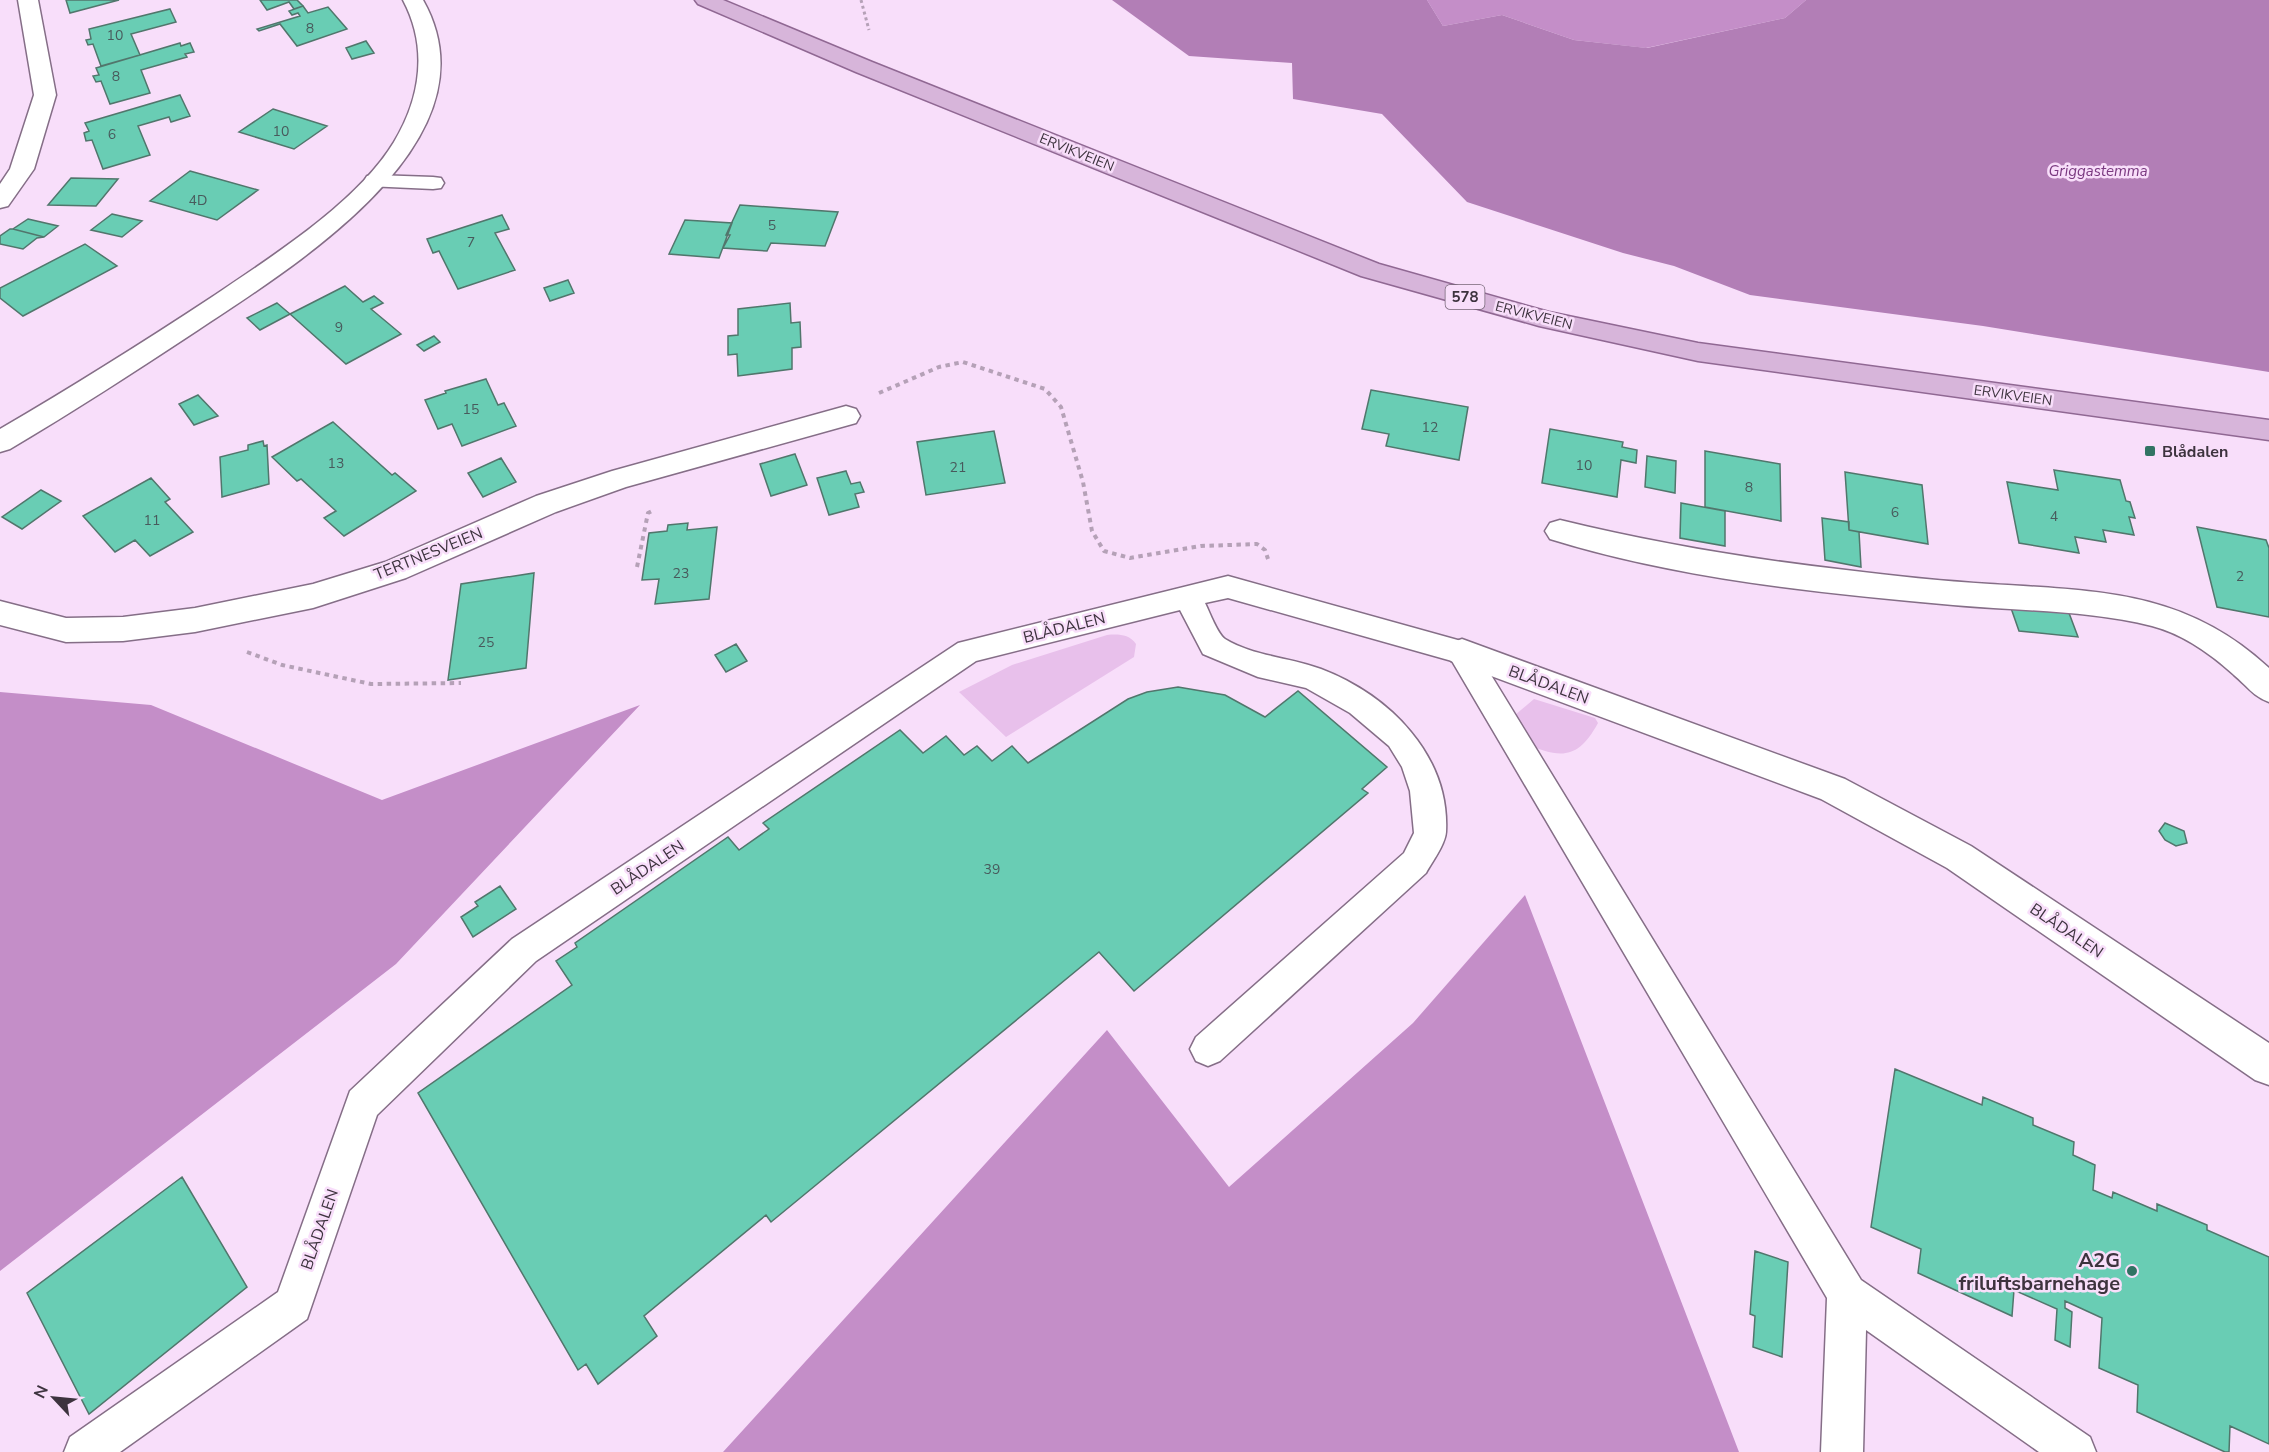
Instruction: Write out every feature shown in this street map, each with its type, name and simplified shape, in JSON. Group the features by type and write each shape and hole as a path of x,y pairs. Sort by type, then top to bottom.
{"main road":[{"name":"ERVIKVEIEN","path":"705,0 875,71 1370,270 1548,320 1698,351 2269,430"}],"street":[{"path":"0,201 22,169 45,95 28,0"},
{"path":"0,442 97,383 238,291 330,223 375,181 408,136 429,81 430,33 413,0"},
{"name":"TERTNESVEIEN","path":"0,613 66,630 123,629 195,620 313,596 395,570 546,504 622,478 680,464 846,416"},
{"path":"1560,531 1618,546 1750,568 1938,592 2096,606 2154,614 2200,633 2248,665 2269,690"},
{"name":"BLÅDALEN","path":"1462,652 1833,789 1959,856 2269,1066"}],"lane":[{"path":"375,181 433,183"},
{"name":"BLÅDALEN","path":"85,1452 293,1305 363,1104 524,950 968,651 1228,587 1462,652"},
{"path":"1188,597 1213,646 1257,664 1313,678 1360,704 1400,737 1416,764 1426,791 1430,834 1415,863 1208,1049"},
{"path":"1462,652 1846,1294 2075,1452"},
{"path":"1842,1452 1846,1294"}],"path":[{"path":"861,0 870,37"},
{"path":"846,416 864,400 952,363 975,364 1035,383 1054,396 1061,407 1083,482 1092,531 1104,550 1130,558 1201,546 1257,544 1265,550 1274,575 1275,600"},
{"path":"637,567 648,513 658,508"},
{"path":"243,650 282,665 371,684 461,683"}],"shaded area":[{"path":"1427,0 1806,0 1785,18 1646,48 1574,40 1502,15 1443,26"},
{"path":"1107,635 1123,635 1130,638 1136,644 1134,657 1006,737 959,692 1012,665"},
{"path":"0,692 151,705 382,800 640,705 396,964 0,1271"},
{"path":"1534,699 1595,718 1598,723 1591,735 1575,750 1558,753 1537,748 1525,743 1515,715"},
{"path":"1525,895 1739,1452 723,1452 1107,1030 1229,1187 1413,1023"}],"water":[{"name":"Griggastemma","path":"1112,0 1427,0 1443,26 1502,15 1574,40 1647,48 1785,18 1806,0 2269,0 2269,372 1983,326 1750,295 1674,266 1623,253 1467,202 1382,114 1293,99 1292,63 1189,56"}],"building":[{"path":"66,0 119,0 70,13"},
{"path":"260,0 297,0 303,6 294,9 289,2 267,10"},
{"path":"303,6 308,13 328,7 347,29 297,46 280,24 259,31 257,29 300,16 298,13 292,15 289,11"},
{"path":"170,9 176,22 131,34 140,55 101,66 93,44 88,45 86,40 91,39 89,29"},
{"path":"366,41 374,53 352,59 346,48"},
{"path":"180,43 181,46 190,43 194,52 185,54 187,57 141,70 150,93 110,104 101,81 96,82 93,76 99,75 96,68"},
{"path":"180,95 190,116 171,122 169,117 138,126 150,155 103,169 92,140 86,141 84,133 89,131 85,123"},
{"path":"273,109 327,126 294,149 239,132"},
{"path":"190,171 258,190 217,220 150,201"},
{"path":"71,178 118,179 96,206 48,205"},
{"path":"740,205 838,212 825,246 771,243 767,251 723,248 730,235 726,235"},
{"path":"112,214 142,221 122,237 91,230"},
{"path":"502,215 509,229 495,233 515,270 458,289 439,251 433,253 427,239"},
{"path":"28,219 58,226 44,237 13,229"},
{"path":"685,220 732,223 719,258 669,254"},
{"path":"10,229 44,237 37,238 23,249 0,244 0,236"},
{"path":"85,244 117,266 23,316 0,298 0,288"},
{"path":"568,280 574,293 550,301 544,288"},
{"path":"345,286 363,302 374,296 383,303 371,309 401,334 346,364 290,314"},
{"path":"277,303 290,314 260,330 247,318"},
{"path":"790,303 791,323 800,322 801,347 792,348 792,369 738,376 737,354 728,355 728,336 738,335 738,309"},
{"path":"434,336 440,342 424,351 417,345"},
{"path":"486,379 498,405 504,403 516,426 462,446 452,424 438,429 425,400 446,393 445,391"},
{"path":"1371,390 1468,407 1459,460 1386,446 1389,434 1362,429"},
{"path":"198,395 218,416 194,425 179,404"},
{"path":"333,422 392,475 395,473 416,491 344,536 324,518 336,511 301,479 297,481 272,457"},
{"path":"1550,429 1623,442 1622,447 1637,450 1636,463 1621,460 1617,497 1542,483"},
{"path":"994,431 1005,483 926,495 917,442"},
{"path":"263,441 264,446 267,445 269,484 222,497 220,457 248,450 248,445"},
{"path":"1705,451 1780,464 1781,521 1705,507"},
{"path":"795,454 807,485 771,496 760,464"},
{"path":"1647,456 1676,461 1675,493 1645,487"},
{"path":"501,458 516,482 483,497 468,473"},
{"path":"2054,470 2120,480 2126,501 2130,502 2135,518 2129,517 2134,535 2103,530 2106,542 2075,537 2079,553 2019,543 2007,482 2058,490"},
{"path":"846,471 851,484 860,482 864,492 855,494 859,507 829,515 817,478"},
{"path":"1845,472 1922,485 1928,544 1849,530"},
{"path":"151,478 170,499 165,502 193,532 150,556 135,540 115,552 83,516"},
{"path":"41,490 61,501 22,529 2,517"},
{"path":"1681,503 1725,511 1725,546 1680,538"},
{"path":"1822,518 1849,522 1849,530 1859,532 1861,567 1825,560"},
{"path":"688,523 687,530 717,527 709,599 655,604 659,579 642,580 649,533 667,531 668,525"},
{"path":"2197,527 2266,540 2269,548 2269,617 2217,607"},
{"path":"534,573 526,668 448,680 461,584"},
{"path":"2011,608 2069,613 2078,637 2019,631"},
{"path":"736,644 747,661 726,672 715,655"},
{"path":"1178,687 1225,695 1265,717 1298,691 1387,767 1362,789 1368,793 1134,991 1099,952 771,1222 766,1215 644,1316 657,1336 598,1384 586,1364 578,1370 418,1093 572,985 556,961 577,947 575,943 728,837 739,850 769,829 763,823 900,730 923,753 946,736 964,755 977,746 992,761 1012,746 1028,763 1128,699 1147,692"},
{"path":"2165,823 2184,831 2187,843 2176,846 2165,840 2159,831"},
{"path":"500,886 516,909 473,937 461,917 478,906 475,902"},
{"path":"1895,1069 1982,1105 1983,1097 2033,1118 2033,1125 2074,1142 2073,1155 2095,1165 2093,1190 2112,1198 2113,1192 2157,1211 2157,1204 2207,1225 2207,1230 2269,1257 2269,1444 2230,1426 2229,1452 2225,1452 2137,1412 2138,1385 2099,1368 2102,1318 2065,1301 2065,1308 2072,1312 2070,1347 2055,1340 2057,1309 2014,1290 2012,1316 1918,1273 1921,1249 1871,1227"},
{"path":"182,1177 247,1287 89,1414 27,1293"},
{"path":"1755,1251 1788,1262 1782,1357 1753,1347 1755,1316 1750,1314"}],"place":[{"name":"Blådalen","path":"2150,451"},
{"name":"A2G friluftsbarnehage","path":"2132,1271"}]}
